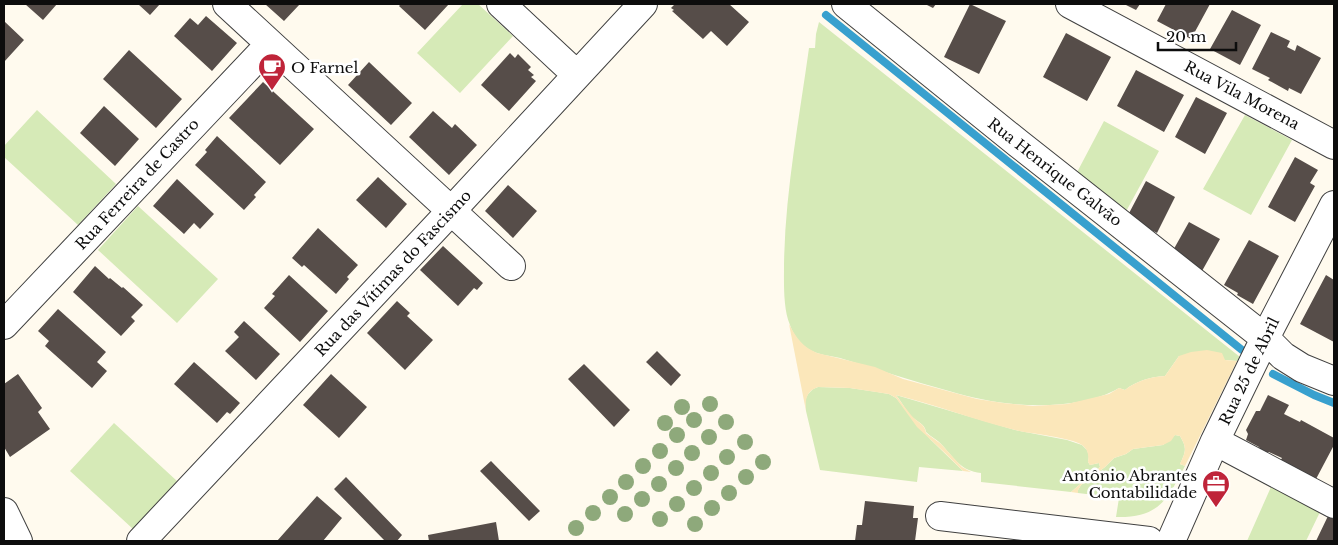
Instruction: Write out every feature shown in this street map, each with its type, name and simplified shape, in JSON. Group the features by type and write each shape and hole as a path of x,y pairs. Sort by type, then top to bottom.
{"street":[{"path":"227,4 511,266"},
{"path":"502,4 577,75"},
{"name":"Rua das Vítimas do Fascismo","path":"141,541 643,4"},
{"name":"Rua Henrique Galvão","path":"846,4 1019,144 1265,338 1283,356 1302,368 1334,381"},
{"name":"Rua Vila Morena","path":"1070,4 1334,145"},
{"name":"Rua Ferreira de Castro","path":"4,325 270,44"},
{"name":"Rua 25 de Abril","path":"1171,541 1215,441 1265,338 1334,205"},
{"path":"1215,441 1334,504"},
{"path":"940,516 1149,541"}],"green space":[{"path":"463,4 478,4 513,36 460,93 417,53"},
{"path":"819,22 1240,357 1237,361 1179,356 1165,376 1144,380 1125,390 1119,388 1101,396 1066,404 1032,405 966,396 840,358 820,354 806,348 793,333 786,311 784,288 785,238 793,156 809,48 815,48"},
{"path":"37,110 116,184 78,225 4,157 4,146"},
{"path":"1245,115 1292,140 1251,215 1203,189"},
{"path":"1104,121 1159,151 1123,217 1074,178"},
{"path":"138,206 218,279 177,323 98,250"},
{"path":"818,387 850,388 889,394 896,398 931,440 963,471 919,467 917,482 820,470 805,400 813,389"},
{"path":"896,395 1015,430 1067,440 1082,445 1087,450 1090,465 1099,463 1100,467 1071,492 981,482 981,473 968,470 959,464 910,415"},
{"path":"114,423 177,481 133,529 70,471"},
{"path":"1175,435 1180,436 1185,447 1180,464 1185,466 1167,497 1152,510 1142,514 1116,517 1119,498 1078,493 1081,485 1114,458 1126,454 1133,449 1163,445"},
{"path":"1271,487 1320,512 1306,541 1247,541"}],"sand":[{"path":"789,324 800,342 817,353 875,367 903,379 977,399 1033,406 1067,404 1109,394 1119,388 1125,390 1144,380 1165,376 1179,356 1191,352 1207,350 1222,353 1225,360 1237,361 1185,466 1180,464 1185,447 1180,436 1175,435 1171,441 1163,445 1133,449 1126,454 1114,458 1081,485 1078,493 1071,492 1100,467 1099,463 1090,465 1086,448 1076,442 1015,430 896,395 913,417 924,427 926,433 941,444 962,467 971,472 963,471 917,427 896,398 889,394 850,388 818,387 807,396 806,411"}],"building":[{"path":"25,4 57,4 43,20"},
{"path":"138,4 160,4 150,15"},
{"path":"265,4 300,4 284,21"},
{"path":"401,4 449,4 425,30 399,6"},
{"path":"675,4 729,4 749,22 727,46 711,31 703,39 672,11 674,10 671,8"},
{"path":"925,4 936,4 933,8"},
{"path":"970,4 1006,21 979,74 944,57"},
{"path":"1124,4 1140,4 1136,10"},
{"path":"1166,4 1210,4 1191,39 1157,21"},
{"path":"1232,10 1261,25 1240,65 1210,49"},
{"path":"206,16 237,43 212,71 174,36 190,18 198,25"},
{"path":"4,21 24,40 4,62"},
{"path":"1271,32 1290,41 1287,47 1295,51 1297,45 1321,58 1301,94 1289,88 1288,91 1268,80 1270,78 1252,69"},
{"path":"1066,33 1111,57 1087,101 1043,77"},
{"path":"129,50 182,99 156,128 103,79"},
{"path":"510,53 515,58 518,54 531,67 528,70 534,75 531,77 536,81 509,111 481,85"},
{"path":"369,62 412,103 391,125 348,85"},
{"path":"1136,70 1184,95 1164,132 1117,106"},
{"path":"263,82 314,129 280,165 229,118"},
{"path":"1196,97 1227,113 1205,154 1175,137"},
{"path":"104,106 139,139 115,166 80,133"},
{"path":"433,111 452,128 455,124 477,145 449,175 409,137"},
{"path":"217,136 266,182 244,210 195,165 207,152 205,150"},
{"path":"1295,157 1318,170 1310,183 1315,186 1295,222 1268,207"},
{"path":"378,177 407,204 386,228 356,200"},
{"path":"177,179 214,214 200,229 194,223 184,234 153,206"},
{"path":"1146,181 1175,197 1157,233 1127,217"},
{"path":"508,185 537,211 513,238 485,211"},
{"path":"1189,222 1220,239 1202,271 1171,254"},
{"path":"318,228 358,265 347,277 349,279 336,294 304,265 302,267 292,258"},
{"path":"1249,240 1279,256 1253,304 1224,285"},
{"path":"443,246 483,283 477,290 474,288 458,306 420,270"},
{"path":"95,266 143,305 131,317 135,321 121,336 73,292"},
{"path":"289,275 328,311 300,342 264,308 275,296 272,294"},
{"path":"1326,275 1334,280 1334,342 1300,324"},
{"path":"397,301 410,313 407,316 433,340 405,370 367,333"},
{"path":"58,309 106,352 97,362 107,371 92,388 45,346 49,341 38,331"},
{"path":"244,321 280,354 256,380 225,351 239,337 234,332"},
{"path":"657,351 681,375 671,386 646,362"},
{"path":"194,362 240,403 230,414 227,412 217,423 174,384"},
{"path":"584,364 630,410 614,427 568,379"},
{"path":"18,374 42,408 38,412 50,429 10,457 4,447 4,384"},
{"path":"331,374 367,407 339,438 303,405"},
{"path":"1268,395 1289,405 1284,414 1300,422 1301,420 1334,438 1334,445 1316,479 1280,461 1282,458 1260,449 1246,440 1248,434 1246,430 1256,411 1260,411"},
{"path":"491,461 540,511 529,521 480,471"},
{"path":"346,477 402,535 397,541 385,541 334,489"},
{"path":"317,496 342,518 323,541 277,541"},
{"path":"865,501 914,506 913,518 918,518 915,541 855,541 857,525 862,525"},
{"path":"1328,516 1334,519 1334,541 1316,541"},
{"path":"496,522 499,541 429,541 428,535"}],"waterway":[{"path":"826,15 1242,350"},
{"path":"1273,374 1334,403"}],"place":[{"name":"O Farnel","path":"272,91"},
{"name":"Antônio Abrantes Contabilidade","path":"1216,508"}]}
